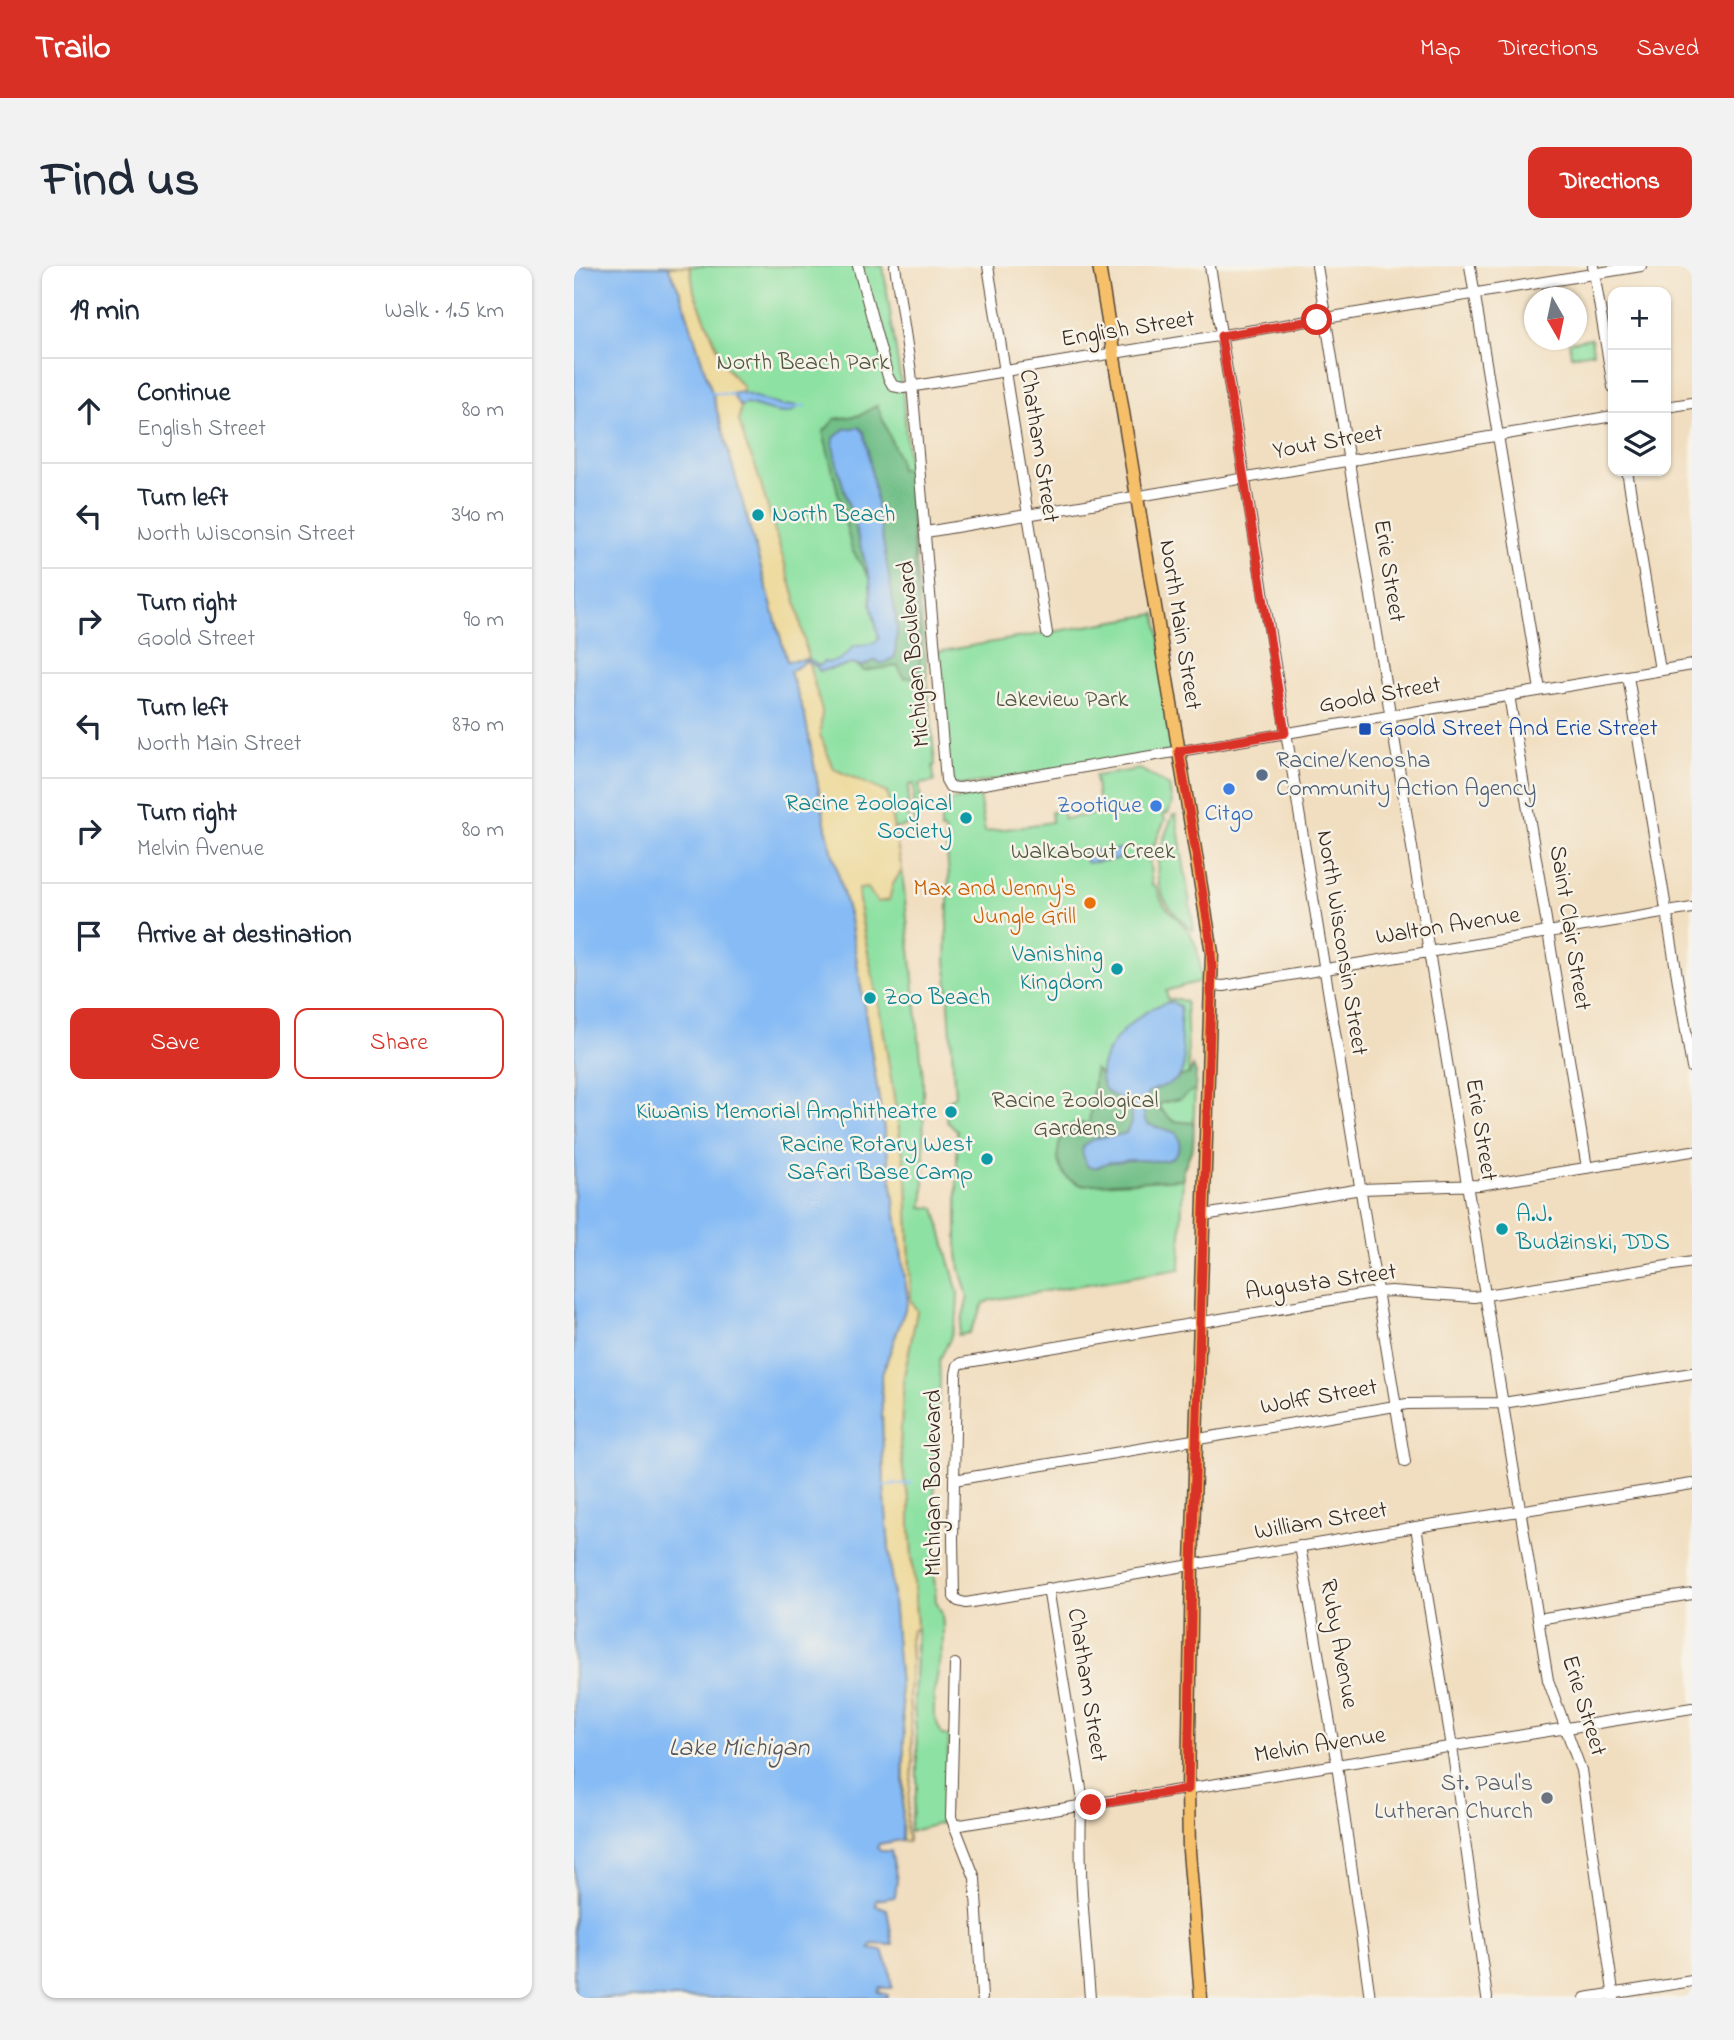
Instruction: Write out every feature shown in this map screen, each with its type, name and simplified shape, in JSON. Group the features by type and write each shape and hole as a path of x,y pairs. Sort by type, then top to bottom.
{"main road":[{"name":"North Main Street","path":"1098,266 1210,937 1212,985 1192,1565 1188,1789 1189,1851 1201,1998"}],"street":[{"path":"858,266 888,377 898,388 912,387"},
{"name":"Michigan Boulevard","path":"895,266 912,387 946,780 950,788"},
{"name":"Chatham Street","path":"988,266 1047,633"},
{"name":"North Wisconsin Street","path":"1210,266 1405,1462"},
{"name":"Erie Street","path":"1317,266 1548,1680 1581,1770 1613,1996"},
{"path":"1470,266 1540,690"},
{"name":"English Street","path":"912,387 1474,294 1594,270 1641,266"},
{"path":"1594,270 1608,356"},
{"path":"1671,406 1692,402"},
{"name":"Yout Street","path":"926,532 1608,417"},
{"path":"1628,476 1660,670"},
{"name":"Goold Street","path":"950,788 1692,665"},
{"path":"1628,676 1692,1068"},
{"name":"Saint Clair Street","path":"1509,695 1587,1168"},
{"name":"Walton Avenue","path":"1212,985 1224,986 1692,908"},
{"path":"1204,1215 1361,1189 1468,1187 1692,1151"},
{"name":"Augusta Street","path":"958,1365 1391,1290 1474,1297 1692,1262"},
{"name":"Michigan Boulevard","path":"958,1365 954,1480 954,1596 958,1601"},
{"name":"Wolff Street","path":"954,1480 1407,1404 1503,1403 1692,1373"},
{"name":"William Street","path":"958,1601 966,1603 1692,1483"},
{"path":"1416,1527 1452,1746 1488,1998"},
{"name":"Ruby Avenue","path":"1300,1546 1337,1765 1370,1998"},
{"name":"Chatham Street","path":"1048,1588 1082,1795 1082,1884 1090,1998"},
{"path":"1538,1619 1692,1594"},
{"path":"955,1664 951,1817 975,1878 982,1998"},
{"name":"Melvin Avenue","path":"954,1826 1692,1708"},
{"path":"1585,1998 1613,1996 1692,1981"}],"green space":[{"name":"North Beach Park","path":"667,266 883,266 903,396 935,765 934,782 919,784 923,816 917,817 918,825 914,825 914,784 909,785 909,825 894,829 887,793 819,795 777,622 712,393"},
{"path":"1591,338 1593,352 1571,356 1570,350 1587,350 1587,339"},
{"path":"877,405 898,457 900,469 908,469 921,654 919,676 904,678 898,666 864,671 858,666 895,657 895,613 864,432 838,468 870,579 852,550 823,432 835,419 861,415"},
{"name":"Lakeview Park","path":"1156,614 1179,751 950,787 936,652"},
{"name":"Racine Zoological Gardens","path":"1140,769 1169,786 1172,804 1168,813 1163,814 1165,820 1153,847 1148,848 1152,885 1156,886 1166,907 1192,937 1200,968 1200,981 1166,991 1168,1000 1186,1002 1189,1081 1195,1081 1193,1146 1183,1170 1180,1269 991,1300 984,1303 969,1333 958,1335 968,1297 957,1246 957,1130 947,1122 945,1103 955,1096 946,959 949,875 945,830 941,830 941,810 947,809 946,802 979,795 985,832 1052,822 1051,812 1062,810 1064,819 1100,813 1095,776"},
{"path":"1173,815 1176,815 1194,930 1171,909 1159,884 1158,861"},
{"path":"902,870 923,1078 922,1207 935,1208 958,1293 957,1315 950,1339 939,1361 933,1501 937,1512 938,1534 934,1576 936,1601 942,1614 943,1627 943,1643 934,1694 934,1715 942,1735 949,1736 945,1822 909,1832 917,1787 914,1705 917,1628 910,1502 900,1445 904,1376 917,1311 911,1301 907,1181 858,888 893,884"},
{"path":"1193,1066 1196,1073 1195,1089 1180,1099 1161,1103 1159,1108 1173,1121 1194,1123 1193,1146 1183,1170 1183,1179 1081,1185 1064,1174 1058,1157 1059,1144 1071,1125 1089,1123 1095,1069 1101,1075 1153,1087 1162,1086 1189,1074"}],"sand":[{"path":"667,266 690,266 694,292 725,366 743,387 739,421 796,601 822,711 820,735 834,769 887,793 902,870 893,884 889,900 877,902 868,888 858,889 907,1181 911,1301 917,1311 904,1376 900,1445 910,1502 917,1628 912,1631 910,1641 909,1696 913,1762 906,1832 908,1842 902,1840 901,1836 904,1737 884,1486 881,1377 908,1301 886,1143 850,919 826,828 805,717 712,393 680,292"}],"water":[{"name":"Lake Michigan","path":"574,266 668,266 680,292 712,393 787,661 808,659 820,666 823,662 840,659 853,647 874,643 879,639 871,604 870,579 838,468 834,438 844,429 859,427 864,432 868,451 895,613 895,657 884,663 876,660 863,666 854,664 819,671 806,661 790,672 805,717 826,828 850,919 908,1301 881,1377 884,1486 904,1737 902,1840 879,1844 877,1848 891,1851 897,1880 895,1897 876,1900 875,1905 887,1909 893,1945 872,1944 870,1949 883,1951 892,1988 880,1988 878,1992 888,1995 888,1998 574,1998"},
{"path":"740,392 782,406 798,407 787,413 780,413 745,404 742,406 732,394"},
{"path":"1093,849 1111,854 1116,849 1122,849 1119,859 1087,863 1084,851"},
{"path":"1171,1002 1181,1009 1180,1029 1184,1054 1182,1073 1175,1081 1148,1093 1144,1115 1148,1124 1176,1133 1180,1144 1176,1154 1160,1161 1132,1160 1087,1166 1082,1152 1084,1145 1099,1138 1126,1133 1131,1123 1130,1105 1110,1094 1102,1082 1101,1070 1105,1057 1112,1044 1134,1021 1159,1005"}],"waterway":[{"path":"712,393 735,395"},
{"path":"795,407 805,406"},
{"path":"884,1486 911,1483"}],"place":[{"name":"North Beach","path":"758,515"},
{"name":"Goold Street And Erie Street","path":"1365,729"},
{"name":"Racine/Kenosha Community Action Agency","path":"1262,775"},
{"name":"Citgo","path":"1229,789"},
{"name":"Zootique","path":"1156,806"},
{"name":"Racine Zoological Society","path":"966,818"},
{"name":"Max and Jenny's Jungle Grill","path":"1090,903"},
{"name":"Vanishing Kingdom","path":"1117,969"},
{"name":"Zoo Beach","path":"870,998"},
{"name":"Kiwanis Memorial Amphitheatre","path":"951,1112"},
{"name":"Racine Rotary West Safari Base Camp","path":"987,1159"},
{"name":"A.J. Budzinski, DDS","path":"1502,1229"},
{"name":"St. Paul's Lutheran Church","path":"1547,1798"}],"route":[{"path":"1091,1805 1188,1789 1192,1565 1212,953 1179,751 1285,733 1221,336 1317,320"}],"park label":[{"name":"Walkabout Creek","path":"1093,852"}]}
